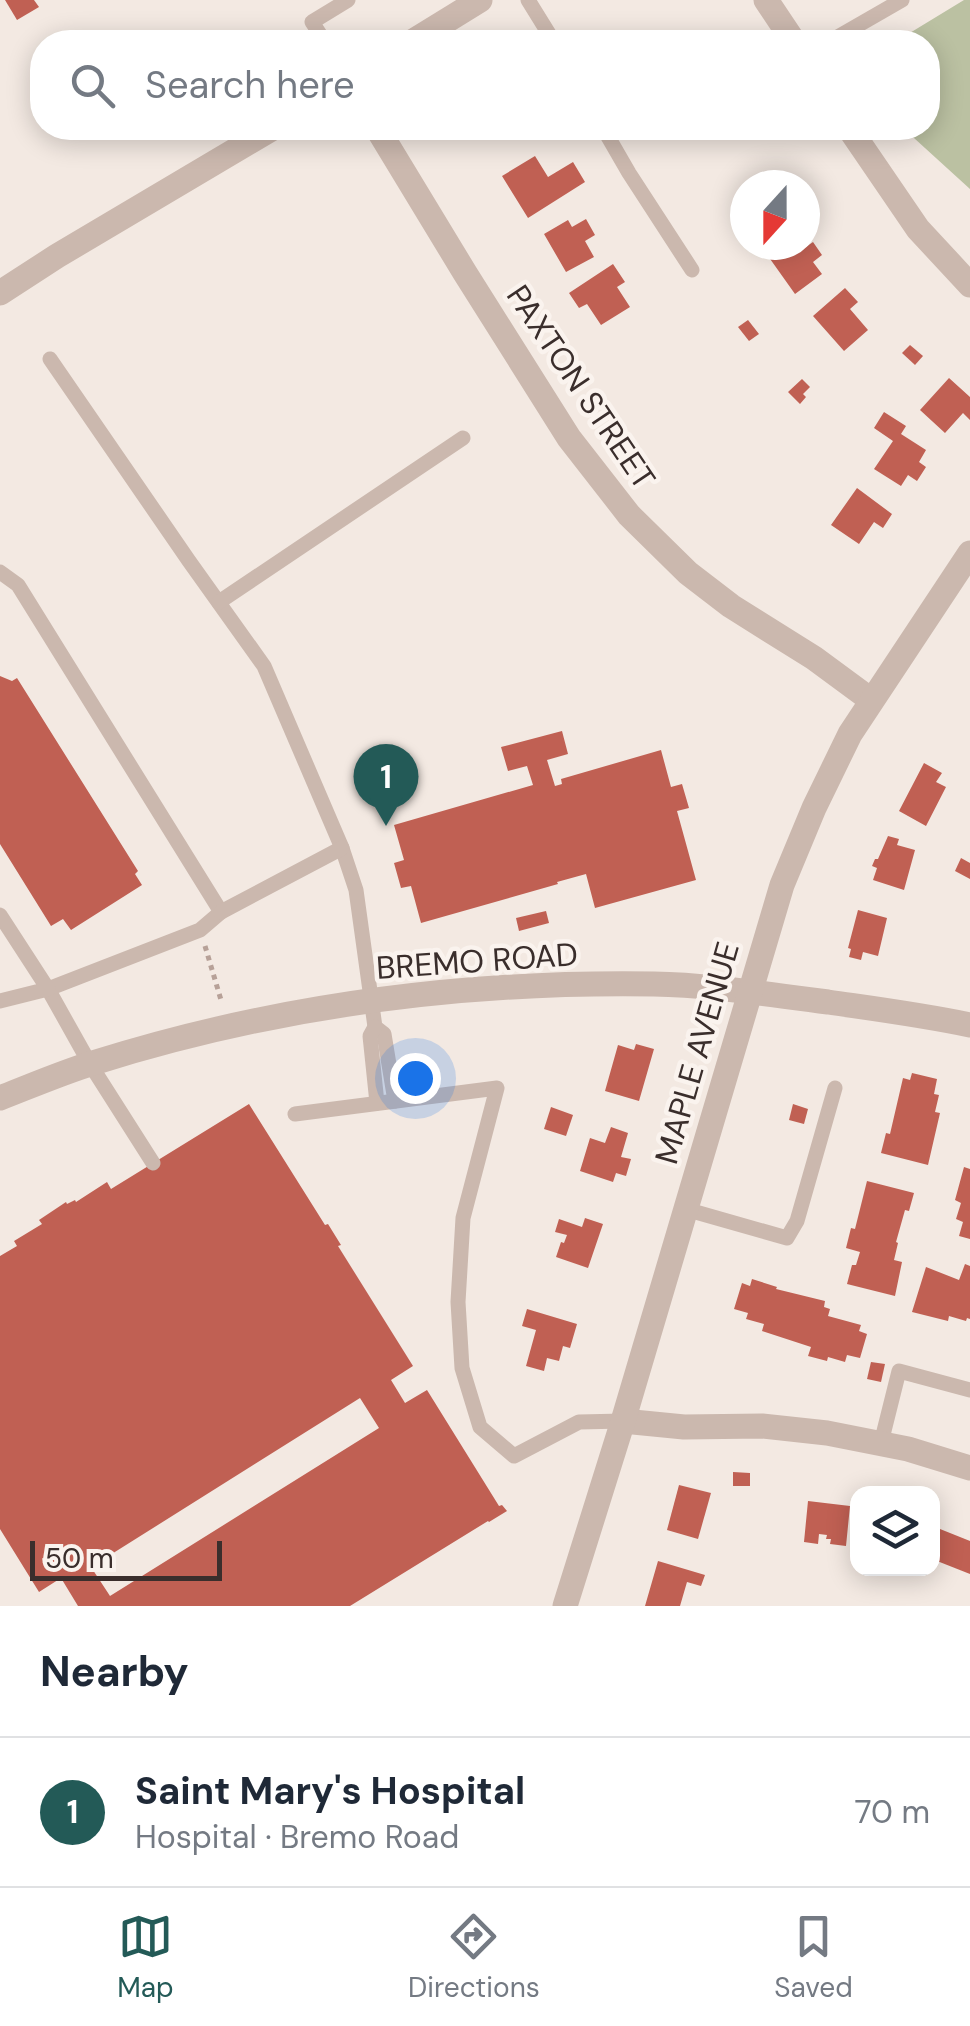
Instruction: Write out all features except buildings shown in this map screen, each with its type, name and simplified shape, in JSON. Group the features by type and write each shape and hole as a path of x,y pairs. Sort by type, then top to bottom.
{"street":[{"path":"431,30 480,0"},
{"path":"766,0 786,30"},
{"path":"0,294 253,140"},
{"name":"PAXTON STREET","path":"385,140 569,438 629,515 688,573 731,606 814,658 871,700"},
{"path":"858,140 918,229 970,285"},
{"name":"MAPLE AVENUE","path":"565,1606 788,869 850,734 970,553"},
{"name":"BREMO ROAD","path":"0,1098 90,1064 218,1028 296,1012 373,1014 412,995 557,985 657,984 748,992 970,1025"},
{"path":"623,1421 762,1426 827,1433 908,1449 970,1468"}],"lane":[{"path":"317,30 312,22 348,0"},
{"path":"528,0 547,30"},
{"path":"849,30 902,0"},
{"path":"611,140 692,270"},
{"path":"50,358 264,666 342,848 356,890 373,1014 370,1036 377,1104"},
{"path":"219,602 463,438"},
{"path":"0,572 18,585 222,912"},
{"path":"0,1001 48,989 200,930 222,912 342,848"},
{"path":"0,915 154,1163"},
{"path":"373,1014 384,1034 395,1101"},
{"path":"295,1114 497,1088 463,1218 458,1302 462,1368 480,1426 514,1456 579,1422 623,1421"},
{"path":"685,1209 788,1238 797,1221 834,1088"},
{"path":"881,1444 900,1372 970,1390"}],"path":[{"path":"205,946 220,1000"}],"green space":[{"path":"970,0 970,189 916,140 940,140 940,30 915,30"}],"place":[{"name":"Saint Mary's Hospital","path":"386,826"}]}
